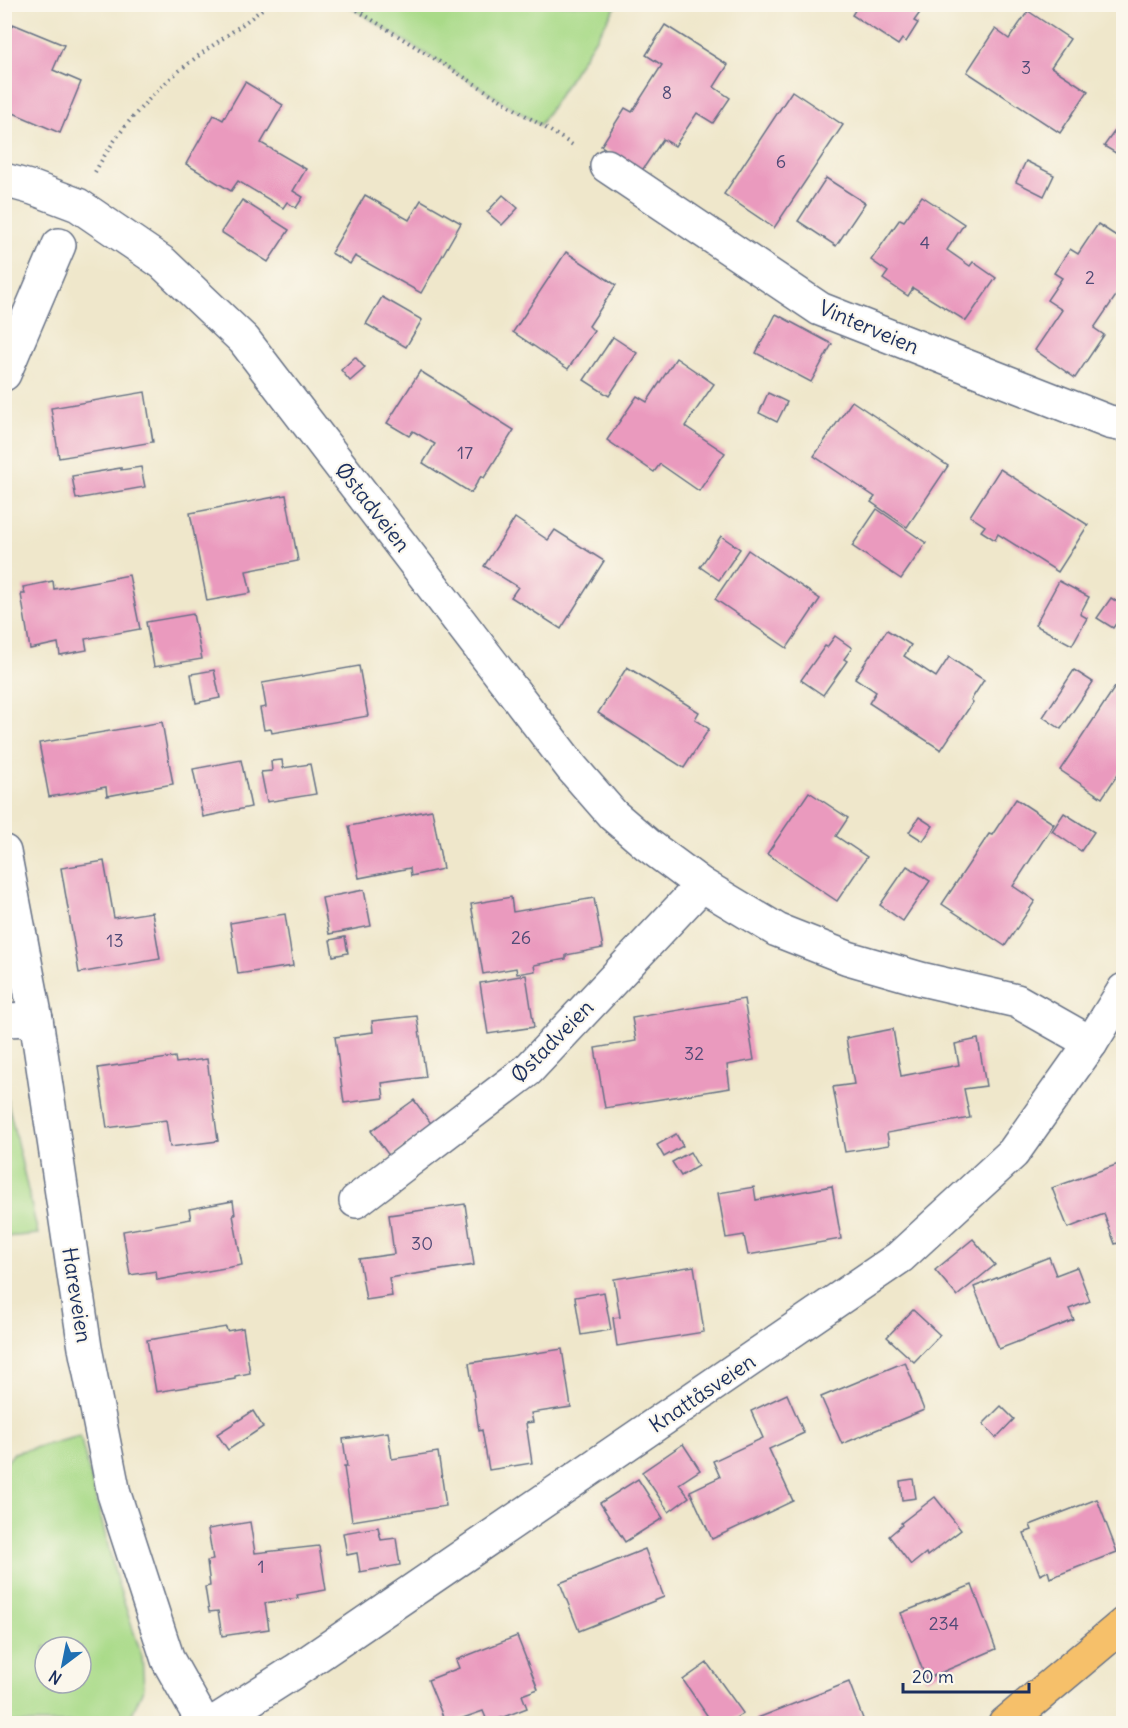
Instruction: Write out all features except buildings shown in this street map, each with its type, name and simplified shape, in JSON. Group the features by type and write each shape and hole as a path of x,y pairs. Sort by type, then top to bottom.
{"main road":[{"path":"1005,1724 1124,1624"}],"street":[{"name":"Vinterveien","path":"607,166 820,309 1109,422 1124,425"},
{"name":"Østadveien","path":"4,180 78,205 163,263 244,340 572,768 613,815 648,846 702,885 777,930 848,958 921,980 1017,1001 1092,1043"},
{"path":"4,374 59,245"},
{"name":"Hareveien","path":"4,852 20,1020 114,1494 168,1660 204,1724"},
{"name":"Østadveien","path":"356,1201 528,1070 702,885"},
{"name":"Knattåsveien","path":"212,1724 295,1671 900,1257 1013,1153 1092,1043 1124,990"}],"path":[{"path":"78,205 102,159 143,105 175,75 268,4"},
{"path":"347,4 607,166"}],"green space":[{"path":"347,5 617,5 540,125"},
{"path":"5,1090 38,1234 5,1237"},
{"path":"80,1436 117,1581 142,1657 144,1687 128,1723 5,1723 5,1464 14,1453"}]}
